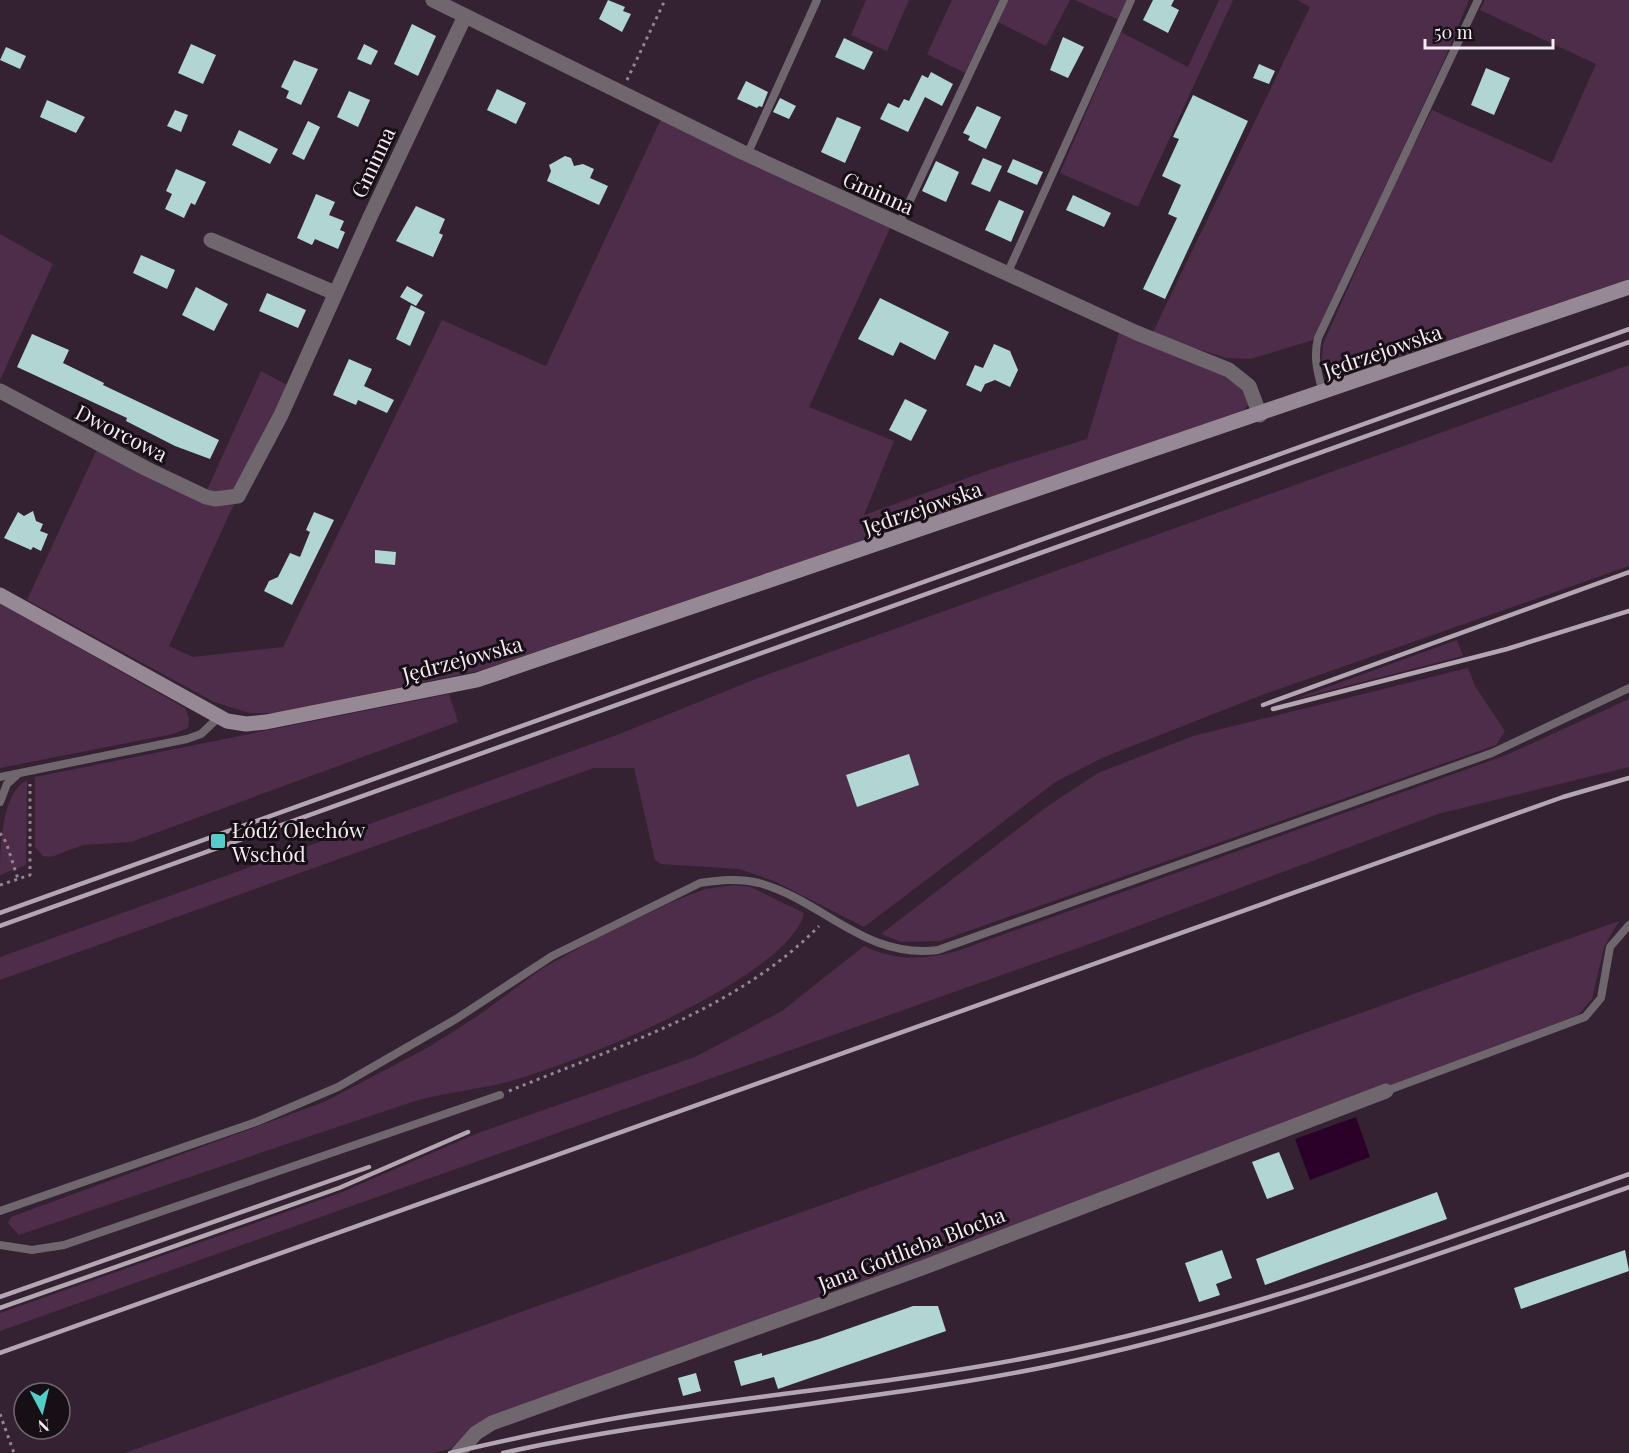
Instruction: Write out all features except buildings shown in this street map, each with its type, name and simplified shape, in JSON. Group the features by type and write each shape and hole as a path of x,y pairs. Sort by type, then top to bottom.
{"street":[{"name":"Gminna","path":"434,0 747,155 1137,333 1229,370 1249,386 1260,415"},
{"name":"Gminna","path":"229,498 243,491 465,16"},
{"path":"211,240 335,293"},
{"name":"Jędrzejowska","path":"219,717 237,723 266,722 477,680 1260,415 1629,287"},
{"name":"Dworcowa","path":"0,391 206,497 229,498"},
{"path":"0,596 219,717"},
{"name":"Jana Gottlieba Blocha","path":"458,1453 476,1433 492,1423 922,1268 1386,1091"}],"lane":[{"path":"747,155 817,0"},
{"path":"899,224 1004,0"},
{"path":"1007,274 1131,0"},
{"path":"1323,393 1316,369 1315,351 1318,338 1478,0"},
{"path":"0,1211 256,1122 338,1087 456,1019 552,956 700,883 724,880 760,884 781,891 863,938 899,949 919,952 938,950 1492,753 1629,688"},
{"path":"0,777 187,739 201,734 219,717"},
{"path":"0,802 7,784 20,773"},
{"path":"1386,1091 1585,1017 1600,998 1610,947 1629,926"},
{"path":"0,1245 32,1250 64,1245 500,1095"}],"path":[{"path":"620,93 664,0"},
{"path":"0,885 30,875 30,770"},
{"path":"0,833 6,843 18,879"},
{"path":"500,1095 661,1029 713,1003 776,966 819,927 826,916"},
{"path":"0,1414 14,1453"}],"shaded area":[{"path":"866,0 909,0 887,51 851,35"},
{"path":"952,0 999,0 965,73 927,54"},
{"path":"1008,0 1070,0 1046,46 998,22"},
{"path":"1075,0 1128,0 1119,20"},
{"path":"1219,0 1233,0 1138,207 1060,173 1121,32 1188,67"},
{"path":"1297,0 1469,0 1441,67 1313,340 1251,359 1226,358 1152,334 1310,7"},
{"path":"1485,0 1629,0 1629,279 1332,381 1321,366 1323,344 1402,168 1432,110 1552,163 1596,64 1480,10"},
{"path":"661,119 891,226 809,407 894,441 864,515 992,469 1087,439 1120,330 1211,367 1243,387 1250,403 1242,412 482,670 278,713 249,713 214,702 27,600 98,447 213,505 234,504 169,646 193,657 283,647 442,320 546,366"},
{"path":"0,234 53,264 0,380"},
{"path":"1629,365 1629,566 1262,695 1104,757 1057,781 864,927 774,881 739,869 661,864 655,860 634,768 594,768 0,980 0,957 617,735 758,678"},
{"path":"261,371 289,386 242,483 229,492 206,492"},
{"path":"0,603 185,708 189,718 188,728 173,734 0,768"},
{"path":"1457,640 1463,656 1292,700"},
{"path":"1468,668 1475,686 1505,731 1496,745 940,941 901,942 881,934 1049,805 1098,773 1193,736"},
{"path":"449,694 458,722 131,842 83,845 51,857 43,856 35,847 35,777"},
{"path":"1629,699 1629,767 1438,814 1095,942 0,1331 0,1313 340,1193 478,1133 695,1057 782,1011 864,946 898,957 934,956 957,951 1504,756"},
{"path":"27,780 26,865 0,875 2,837 7,809 18,787"},
{"path":"734,885 751,887 804,913 790,938 760,965 672,1017 622,1040 533,1074 491,1086 418,1100 19,1235 8,1223 11,1217 324,1102 427,1048 476,1017 543,968 599,937 705,889"},
{"path":"1619,921 1604,947 1592,999 1578,1015 469,1431 450,1449 433,1453 125,1453"},
{"path":"1356,1117 1370,1157 1310,1180 1295,1139"}],"railway":[{"path":"0,913 1629,329"},
{"path":"0,926 1629,342"},
{"path":"1263,705 1629,572"},
{"path":"1273,709 1507,649 1629,611"},
{"path":"0,1353 1563,797 1629,778"},
{"path":"0,1308 339,1188 468,1132"},
{"path":"0,1297 369,1167"},
{"path":"450,1453 622,1417 947,1372 1121,1338 1194,1319 1340,1274 1629,1174"},
{"path":"503,1453 639,1428 982,1379 1125,1349 1271,1309 1485,1238 1629,1187"}],"place":[{"name":"Łódź Olechów Wschód","path":"218,841"}]}
